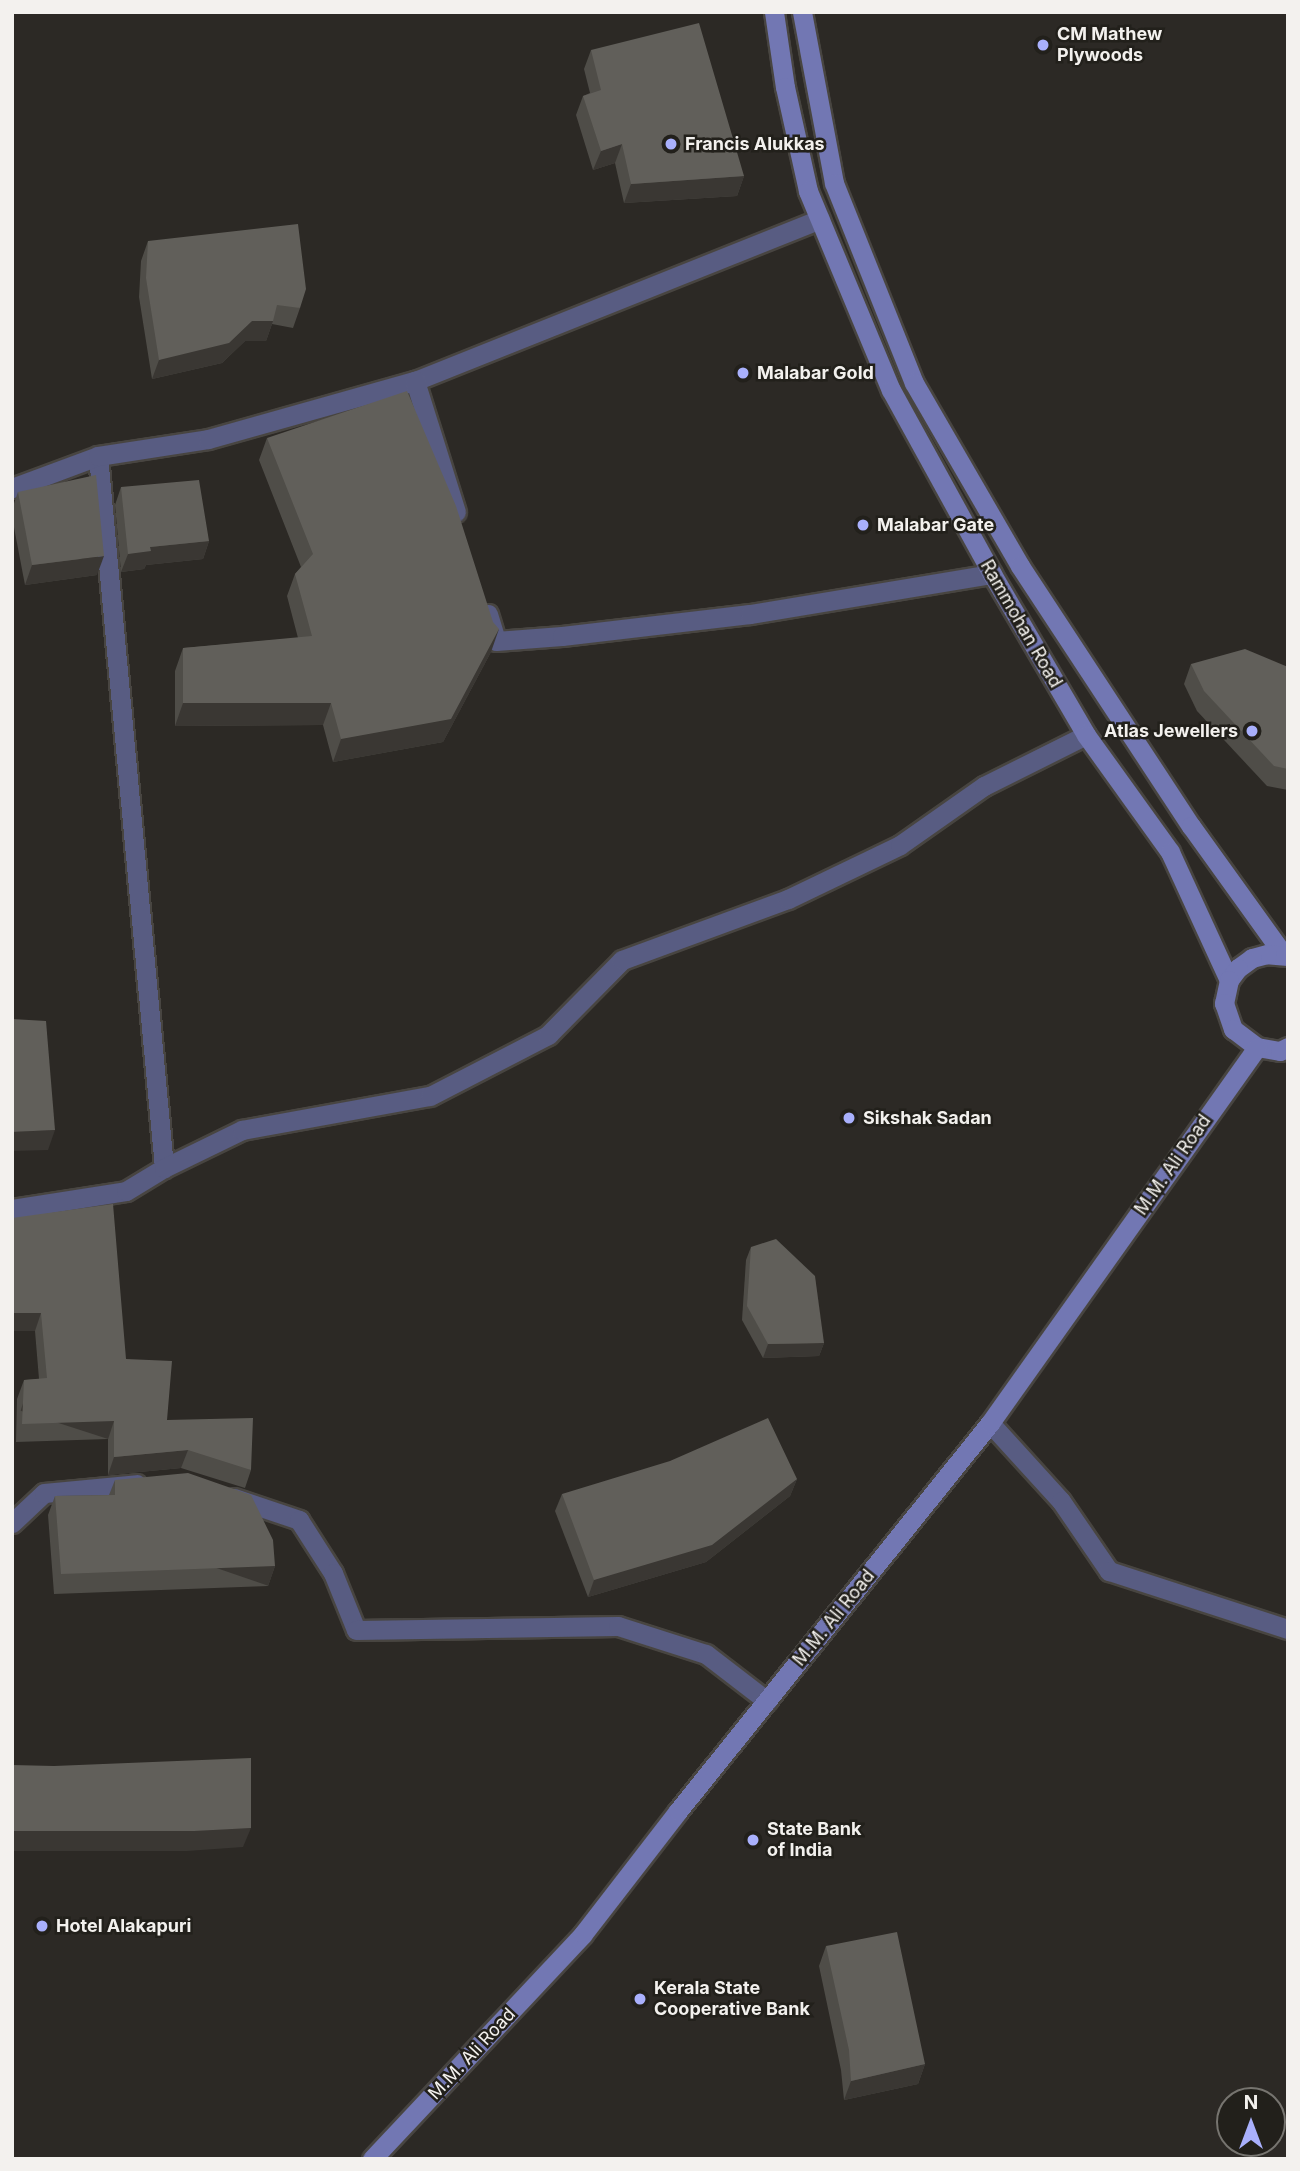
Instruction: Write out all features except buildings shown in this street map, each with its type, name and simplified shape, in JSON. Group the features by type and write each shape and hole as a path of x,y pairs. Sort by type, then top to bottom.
{"main road":[{"name":"Rammohan Road","path":"774,12 788,100 808,191 891,390 992,574 1086,735 1170,852 1229,980"},
{"name":"Rammohan Road","path":"802,12 834,183 914,383 1020,566 1191,826 1286,956"},
{"path":"1286,956 1267,954 1252,958 1238,968 1229,980 1224,1003 1233,1029 1257,1047 1280,1051 1288,1047"},
{"name":"M.M. Ali Road","path":"372,2159 583,1934 678,1811 989,1423 1257,1047"}],"street":[{"path":"12,488 98,456 208,439 415,381 820,219"},
{"path":"415,381 463,533"},
{"path":"98,456 164,1168"},
{"path":"481,593 496,641 750,614 992,574"},
{"path":"12,1209 126,1191 164,1168 242,1130 430,1096 548,1035 622,960 788,899 900,845 985,786 1086,735"},
{"path":"989,1423 1061,1501 1109,1571 1288,1629"},
{"path":"12,1522 44,1493 154,1483"},
{"path":"221,1493 299,1520 333,1573 356,1630 618,1626 706,1654 767,1702"}],"place":[{"name":"CM Mathew Plywoods","path":"1043,45"},
{"name":"Francis Alukkas","path":"671,144"},
{"name":"Malabar Gold","path":"743,373"},
{"name":"Malabar Gate","path":"863,525"},
{"name":"Atlas Jewellers","path":"1252,731"},
{"name":"Sikshak Sadan","path":"849,1118"},
{"name":"State Bank of India","path":"753,1840"},
{"name":"Hotel Alakapuri","path":"42,1926"},
{"name":"Kerala State Cooperative Bank","path":"640,1999"}]}
